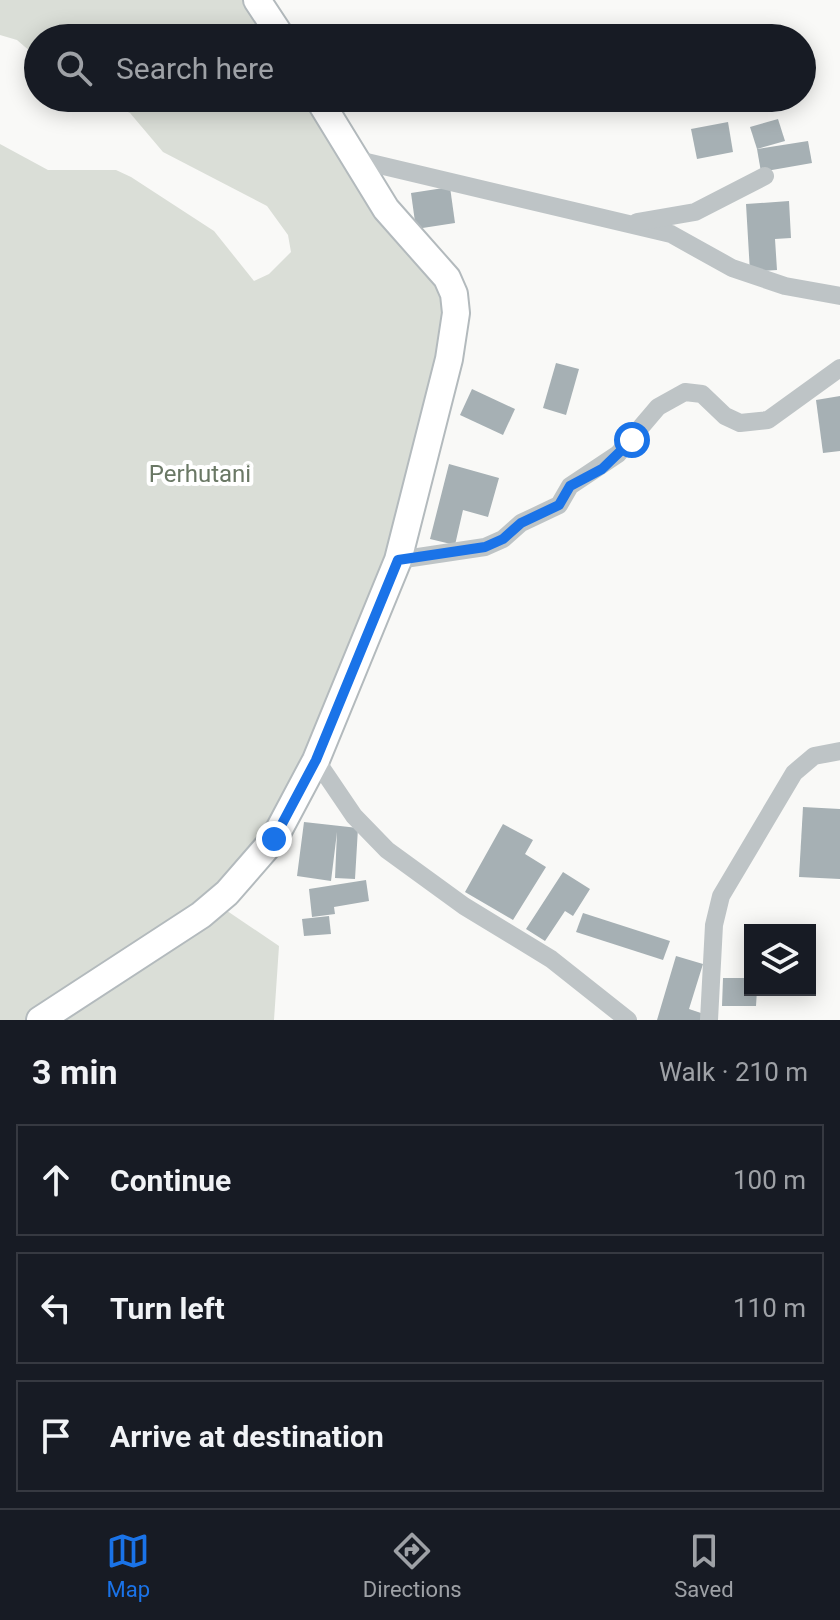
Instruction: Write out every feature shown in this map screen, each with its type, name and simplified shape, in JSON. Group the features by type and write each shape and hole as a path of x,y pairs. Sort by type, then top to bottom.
{"street":[{"path":"257,0 273,24"},
{"path":"40,1020 201,915 227,893 274,839 316,760 398,560 449,359 456,313 454,294 447,278 396,223 326,112"},
{"path":"354,159 671,234 732,268 785,286 840,296"},
{"path":"626,224 695,212 765,176"},
{"path":"398,560 485,547 503,539 521,523 559,505 570,486 602,469 658,407 685,392 702,394 725,416 740,423 756,424 768,420 840,368"},
{"path":"709,1020 714,925 721,896 794,773 814,756 840,751"},
{"path":"316,760 354,816 387,850 464,906 551,959 628,1020"}],"green space":[{"path":"0,0 243,0 259,24 24,24 24,46 17,40 0,35"},
{"name":"Perhutani","path":"317,112 447,304 408,488 344,669 271,832 208,898 279,946 274,1020 0,1020 0,144 48,170 116,170 131,177 214,231 254,281 269,274 291,252 288,235 267,206 163,152 130,113"}],"building":[{"path":"778,119 785,141 757,149 750,127"},
{"path":"728,122 733,152 697,159 691,129"},
{"path":"808,141 812,163 761,172 757,149"},
{"path":"450,187 455,223 416,229 411,193"},
{"path":"789,201 791,238 775,239 777,270 750,272 746,204"},
{"path":"556,363 579,369 566,415 543,408"},
{"path":"472,389 515,409 503,435 460,415"},
{"path":"840,396 840,451 823,453 816,400"},
{"path":"449,464 499,478 488,517 463,510 455,545 430,539"},
{"path":"803,807 840,809 840,879 799,877"},
{"path":"304,822 358,828 355,879 335,878 337,832 331,881 297,876"},
{"path":"503,824 533,840 525,854 546,867 513,920 465,892"},
{"path":"563,872 590,889 573,916 565,911 545,941 526,929"},
{"path":"366,880 369,901 334,907 335,914 312,917 309,889"},
{"path":"583,913 670,941 663,960 576,932"},
{"path":"329,916 331,934 304,936 302,919"},
{"path":"676,956 703,964 689,1009 704,1014 702,1020 657,1020"},
{"path":"723,978 744,978 744,996 757,996 756,1006 722,1006"}],"route":[{"path":"274,839 316,760 398,560 485,547 503,539 521,523 559,505 570,486 602,469 632,440"}]}
